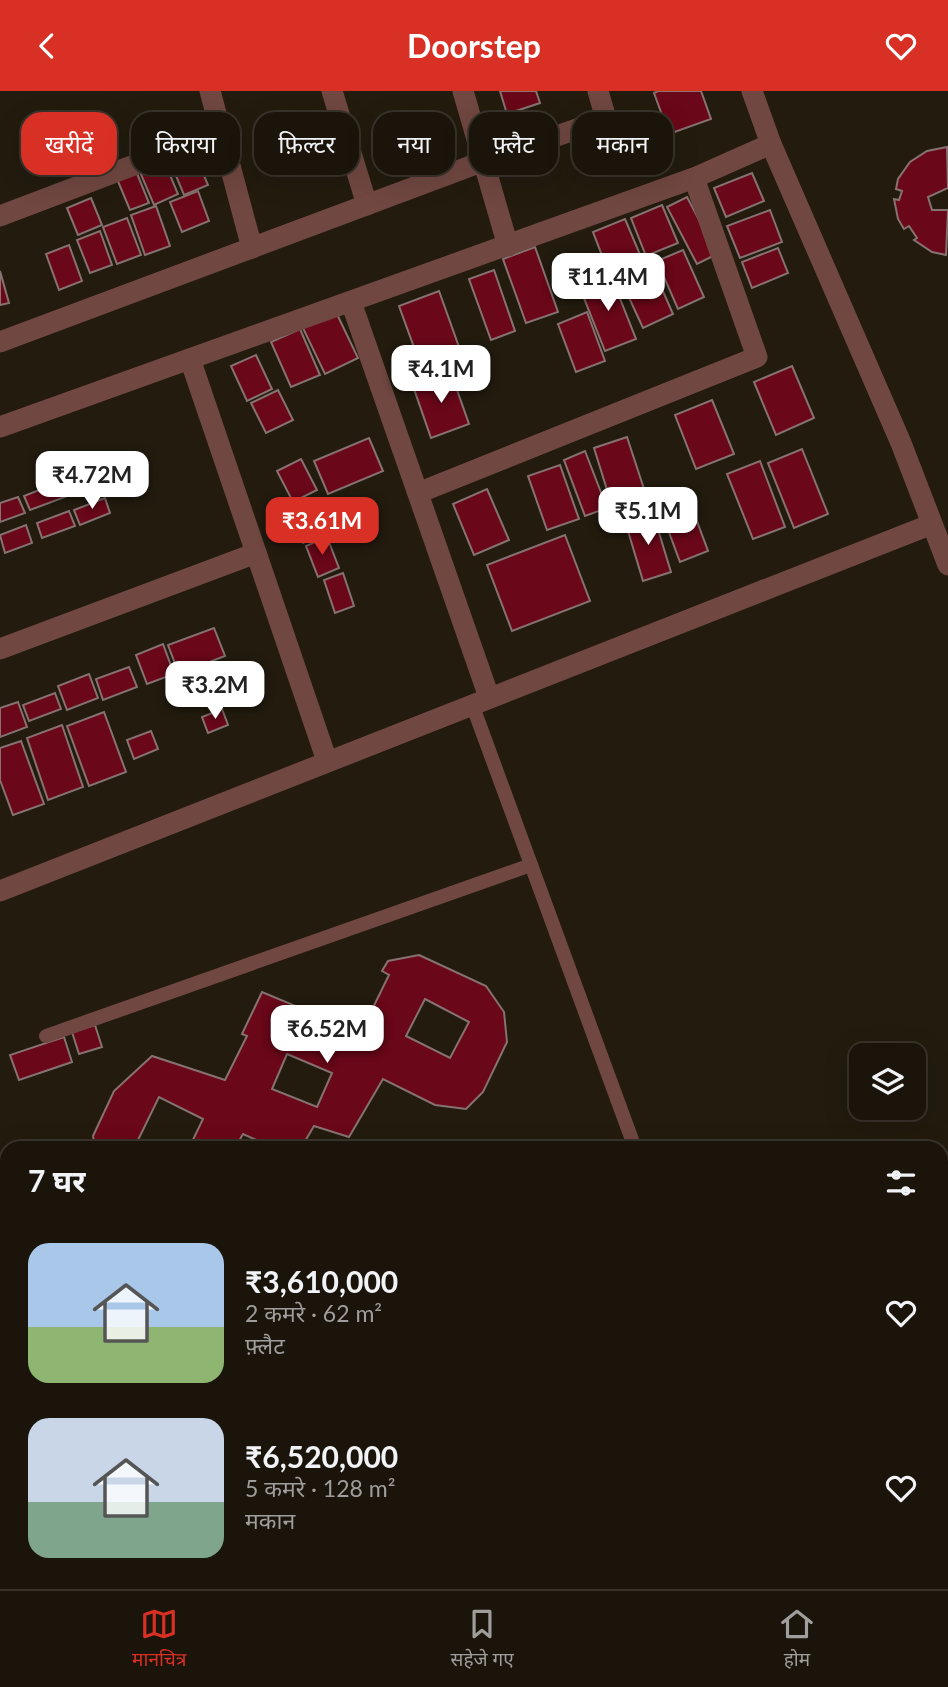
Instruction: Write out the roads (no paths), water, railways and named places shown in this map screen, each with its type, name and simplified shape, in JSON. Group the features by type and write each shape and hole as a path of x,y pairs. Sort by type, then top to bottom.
{"street":[{"path":"210,91 216,112"},
{"path":"332,91 367,205"},
{"path":"463,91 469,112"},
{"path":"558,136 606,119 598,91"},
{"path":"752,91 771,144 901,443 948,565"},
{"path":"0,427 694,178 771,144"},
{"path":"0,216 131,166"},
{"path":"0,342 469,167"},
{"path":"232,175 252,248"},
{"path":"488,175 508,246"},
{"path":"418,493 757,357 694,178"},
{"path":"351,302 418,493 481,701"},
{"path":"190,359 327,761"},
{"path":"0,891 932,524"},
{"path":"0,649 256,553"}],"lane":[{"path":"481,701 531,865 632,1141"},
{"path":"46,1036 531,865"}]}
